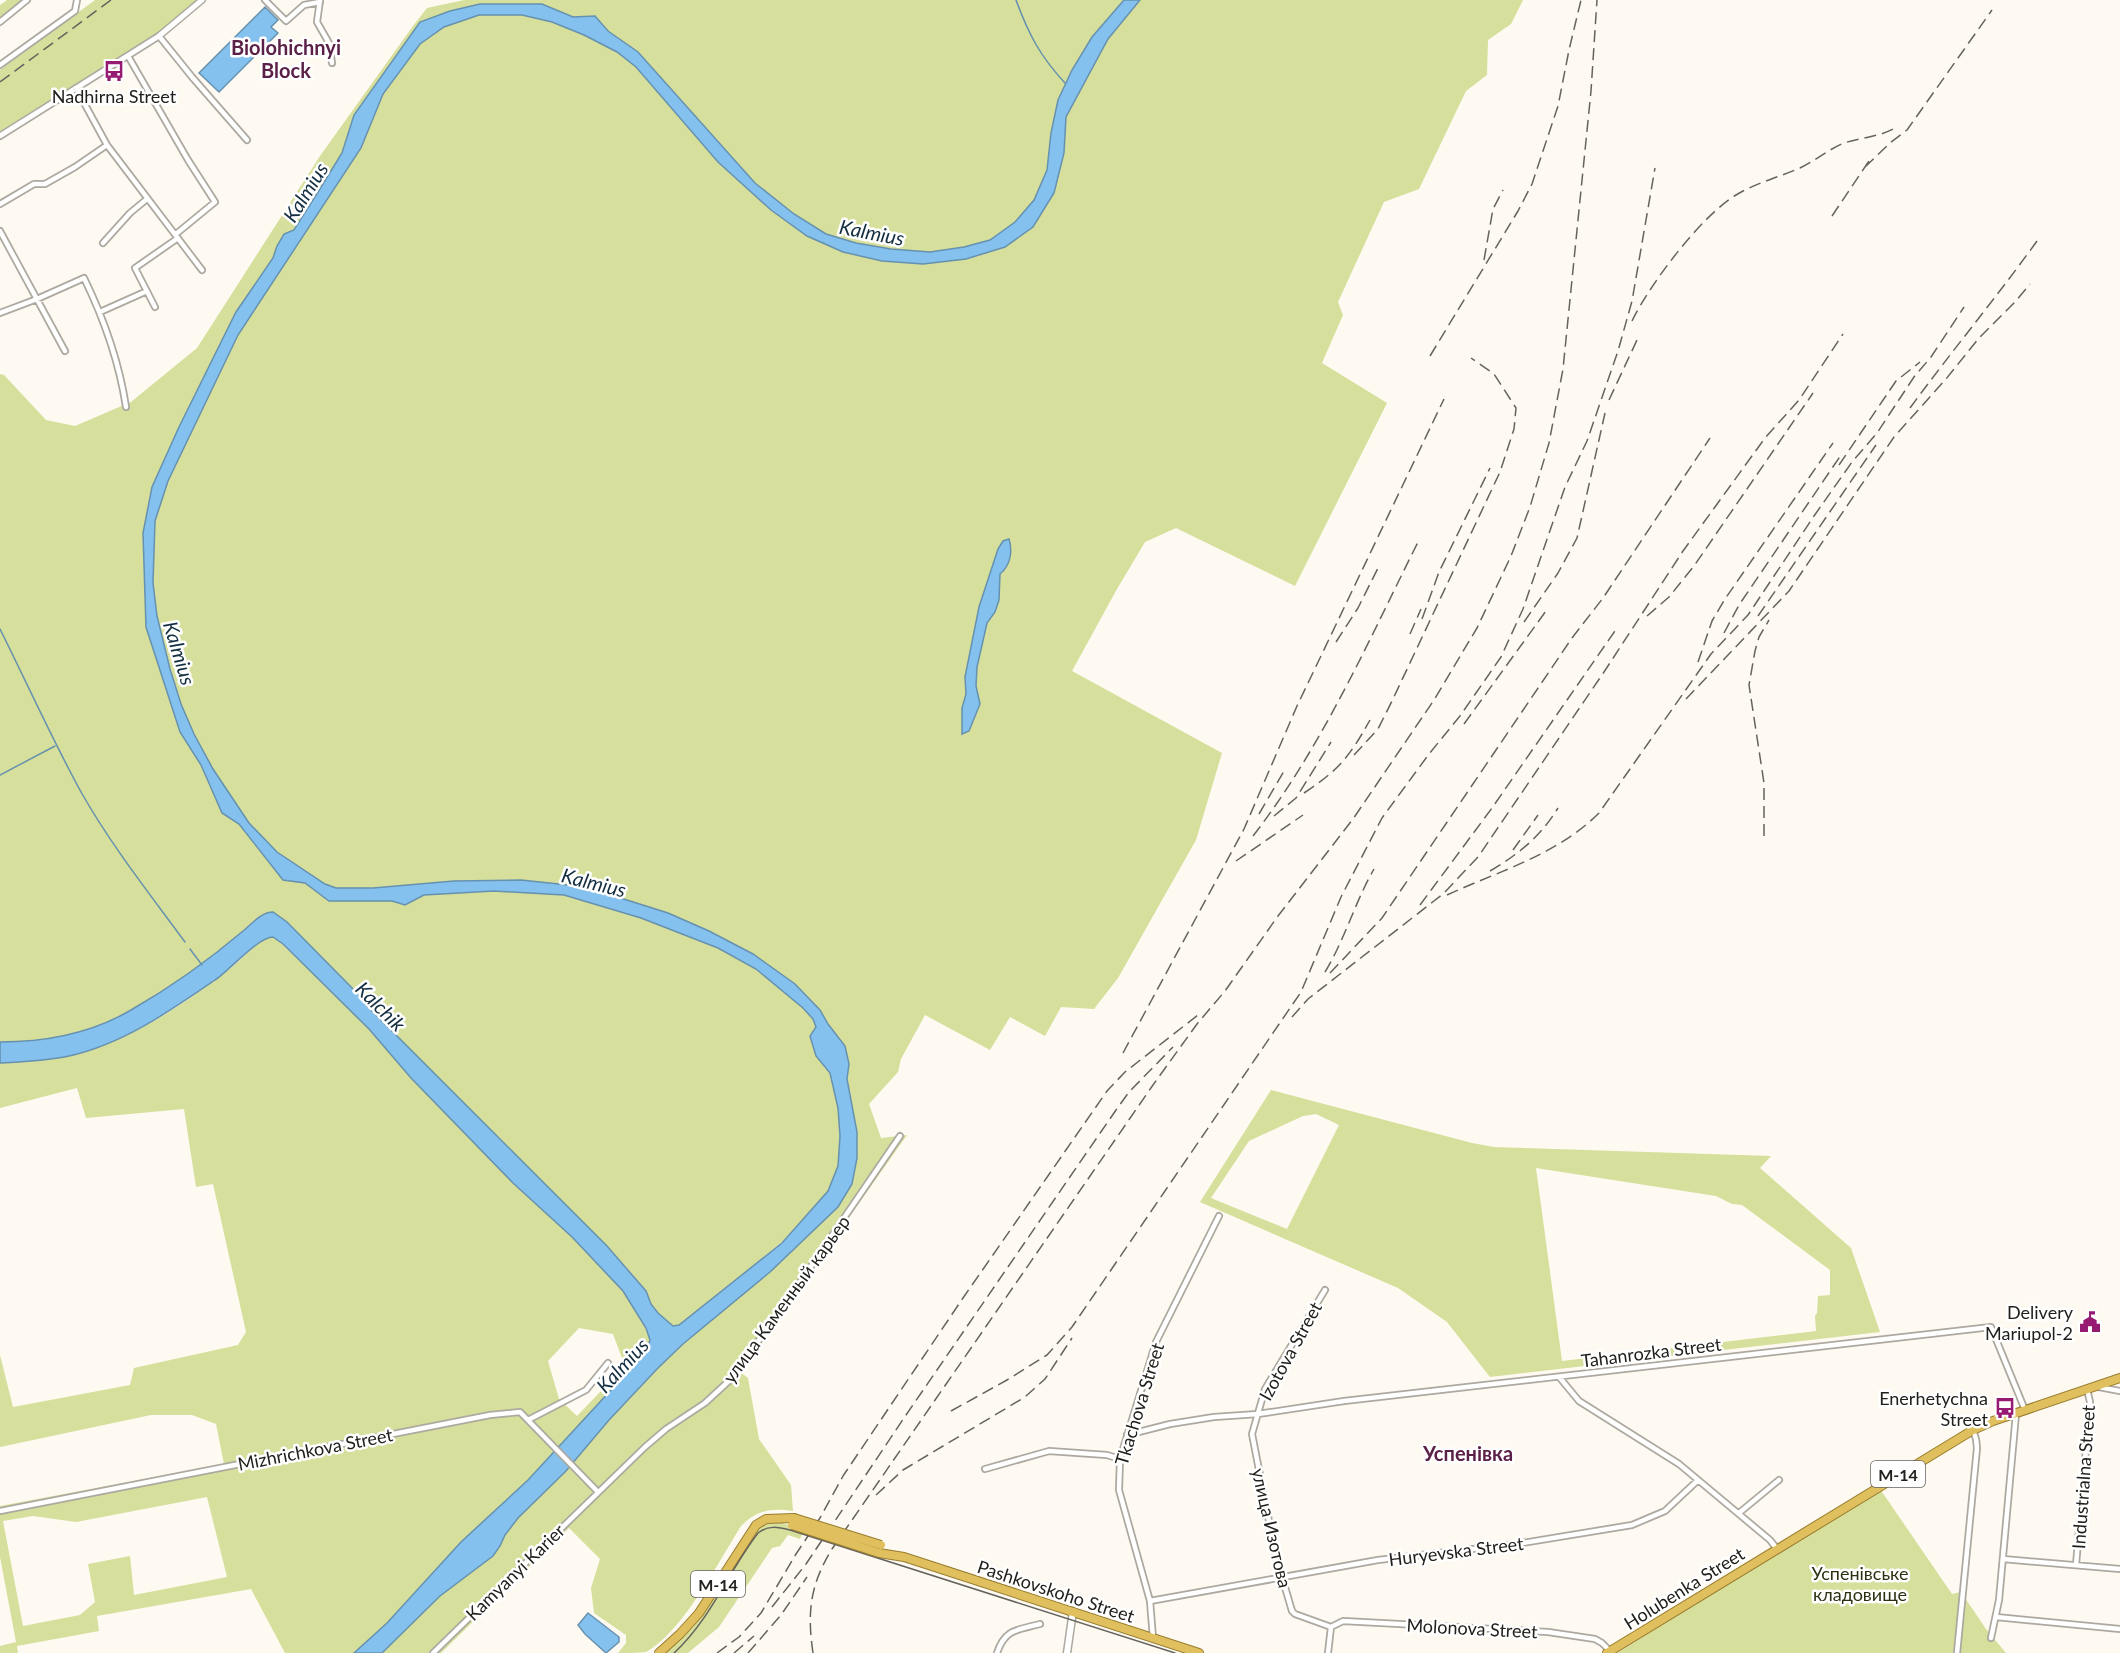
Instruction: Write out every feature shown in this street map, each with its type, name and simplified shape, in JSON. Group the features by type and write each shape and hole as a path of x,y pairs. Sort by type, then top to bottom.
{"highway":[{"name":"М-14","path":"1776,1549 1973,1430 2096,1386 2110,1386 2120,1378"},
{"name":"Pashkovskoho Street","path":"659,1653 699,1613 751,1531 762,1521 775,1518 880,1549 1199,1653"},
{"name":"Holubenka Street","path":"1608,1652 1776,1549"}],"main road":[{"path":"1067,1653 1072,1611"}],"street":[{"path":"0,22 27,0"},
{"path":"0,64 75,11 78,0"},
{"path":"0,136 159,36 202,0"},
{"path":"265,0 286,21 304,5 320,1 317,22 329,43 332,63"},
{"path":"159,36 247,140"},
{"path":"128,56 215,202 177,236 135,268 155,307"},
{"path":"76,88 106,145 201,270"},
{"path":"0,204 34,184 45,184 53,180 106,145"},
{"path":"103,243 130,213 147,199"},
{"path":"0,231 65,351"},
{"path":"0,313 84,278 100,312 121,376 126,407"},
{"path":"100,312 147,291"},
{"name":"улица Каменный карьер","path":"598,1492 666,1429 705,1403 731,1379 900,1136"},
{"name":"Tkachova Street","path":"1153,1638 1150,1601 1121,1504 1118,1474 1120,1459 1156,1342 1219,1216"},
{"name":"Izotova Street","path":"1258,1414 1265,1389 1325,1290"},
{"name":"Tahanrozka Street","path":"1126,1435 1192,1420 1258,1414 1344,1401 1991,1327 2025,1410"},
{"path":"598,1492 528,1420 586,1390 608,1363"},
{"path":"1560,1378 1579,1401 1667,1457 1739,1513 1770,1540 1776,1549"},
{"path":"2110,1386 2120,1391"},
{"name":"Industrialna Street","path":"2076,1565 2091,1402 2087,1389"},
{"name":"Mizhrichkova Street","path":"0,1511 490,1415 520,1412 528,1420"},
{"name":"улица Изотова","path":"1258,1414 1253,1428 1253,1440 1276,1557 1293,1613 1331,1627"},
{"path":"1991,1638 1996,1617 2003,1558 2016,1414"},
{"path":"1957,1653 1977,1448 1973,1430"},
{"path":"985,1469 1049,1451 1107,1455 1120,1459"},
{"name":"Huryevska Street","path":"1150,1601 1378,1560 1516,1544 1623,1527 1665,1511 1697,1480"},
{"path":"1739,1513 1779,1480"},
{"name":"Kamyanyi Karier","path":"433,1653 598,1492"},
{"path":"2003,1558 2120,1569"},
{"path":"1996,1617 2120,1629"},
{"name":"Molonova Street","path":"1331,1627 1343,1622 1548,1632 1595,1639 1602,1643 1608,1652"},
{"path":"997,1653 1008,1633 1040,1624"},
{"path":"1328,1653 1331,1627"}],"green space":[{"path":"7,0 25,0 0,20 0,5"},
{"path":"95,0 202,0 159,36 0,136 0,70"},
{"path":"464,0 1124,0 1092,37 1072,70 1058,100 1047,170 1034,200 1015,222 990,240 930,252 856,243 826,234 794,214 755,183 638,52 608,31 595,16 573,17 542,4 480,4 404,44 354,115 342,153 294,230 277,246 273,258 236,312 152,487 146,627 180,732 201,765 222,813 239,824 282,879 305,883 329,901 392,901 405,905 424,895 495,891 564,895 641,918 718,948 756,969 813,1019 816,1027 810,1035 822,1064 830,1073 838,1108 840,1137 838,1166 828,1191 782,1242 679,1325 673,1327 658,1313 651,1304 646,1290 607,1246 367,1006 336,971 263,915 184,977 127,1012 97,1026 65,1036 32,1042 0,1042 0,374 4,375 46,420 75,426 131,402 197,348 320,156 427,8"},
{"path":"1140,0 1523,0 1511,24 1488,40 1487,75 1466,91 1419,189 1384,202 1338,302 1343,315 1322,363 1387,403 1295,586 1176,528 1145,542 1072,671 1222,753 1196,840 1118,978 1094,1009 1061,1007 1045,1036 1010,1017 990,1050 925,1015 901,1059 898,1072 869,1104 881,1138 907,1135 740,1372 748,1378 759,1439 791,1485 793,1511 765,1511 753,1516 741,1526 686,1613 660,1643 646,1652 618,1653 626,1643 626,1635 594,1613 591,1588 600,1559 569,1528 441,1653 382,1653 440,1596 493,1556 518,1518 566,1471 609,1420 658,1368 683,1344 770,1272 838,1207 852,1184 857,1158 857,1132 847,1079 849,1064 820,1010 795,984 753,954 668,913 611,895 568,885 521,880 454,881 373,888 336,888 325,884 277,852 249,823 213,769 181,704 170,669 157,616 153,583 155,521 168,481 238,335 361,148 383,94 420,44 444,27 479,15 523,15 552,22 584,35 617,52 636,67 718,162 771,210 843,252 882,261 923,264 1005,247 1064,153 1066,117 1108,39"},
{"path":"268,937 277,939 369,1029 411,1078 513,1183 572,1237 623,1291 646,1328 650,1340 646,1352 528,1480 461,1542 387,1623 354,1653 285,1653 251,1589 97,1616 99,1631 17,1646 18,1653 0,1653 0,1646 16,1642 0,1557 0,1506 224,1464 216,1424 192,1415 151,1415 0,1447 0,1355 13,1407 130,1385 134,1368 238,1345 246,1332 213,1184 196,1187 184,1109 86,1118 77,1088 0,1108 0,1063 69,1056 130,1034 205,988","holes":["579,1328 613,1334 625,1366 577,1416 559,1399 548,1361","207,1497 227,1577 134,1595 130,1556 88,1564 95,1602 80,1615 23,1626 3,1521 33,1516 76,1522"]},
{"path":"1271,1090 1494,1147 1771,1156 1760,1168 1851,1248 1880,1332 1490,1377 1447,1322 1398,1288 1200,1202","holes":["1316,1114 1339,1125 1287,1229 1211,1198 1249,1141 1303,1116","1536,1168 1716,1196 1732,1204 1742,1205 1830,1270 1830,1295 1818,1296 1815,1316 1816,1331 1562,1361"]},
{"name":"Успенівське кладовище","path":"1880,1489 1952,1594 1961,1592 1986,1629 2006,1653 1617,1653"},
{"path":"776,1521 804,1530 800,1539 788,1535 780,1546 772,1548 719,1627 688,1653 664,1653 673,1645 758,1527"}],"water":[{"path":"1124,0 1140,0 1108,39 1066,117 1064,153 1054,193 1033,227 1005,247 966,259 923,264 882,261 843,252 807,236 771,210 718,162 636,67 617,52 584,35 552,22 522,15 479,15 444,27 420,44 383,94 361,148 238,335 168,481 155,521 153,583 157,616 170,669 181,704 213,769 249,823 277,852 325,884 336,888 373,888 454,881 521,880 568,885 611,895 668,913 753,954 795,984 820,1010 845,1046 849,1064 847,1079 857,1132 857,1158 852,1184 838,1207 770,1272 683,1344 658,1368 609,1420 566,1471 518,1518 493,1556 440,1596 382,1653 354,1653 387,1623 461,1542 528,1480 646,1352 650,1340 646,1328 623,1291 572,1237 513,1183 411,1078 369,1029 283,944 273,937 260,942 221,976 181,1003 127,1035 89,1051 60,1058 0,1063 0,1042 68,1035 116,1018 175,983 261,916 273,912 287,922 367,1006 607,1246 646,1291 651,1304 658,1313 673,1326 679,1325 782,1243 828,1191 838,1166 840,1136 838,1108 830,1073 816,1056 810,1036 816,1027 813,1019 756,969 718,948 641,918 564,895 494,891 424,895 405,905 392,901 329,901 305,883 283,880 239,824 222,813 201,765 180,732 146,627 143,533 152,487 179,427 236,312 273,258 284,234 294,230 342,153 354,115 420,22 450,11 480,4 542,4 573,17 595,16 608,31 638,52 755,183 794,214 826,234 856,243 930,252 990,240 1015,222 1034,200 1047,170 1058,100 1072,70 1092,37"},
{"path":"265,7 278,20 271,27 278,33 219,92 199,73"},
{"path":"1009,539 1010,558 1000,574 999,600 995,612 987,623 977,667 976,686 980,704 969,731 962,734 962,708 966,694 965,677 979,607 998,549 1003,541"},
{"path":"588,1613 619,1637 619,1642 606,1653 578,1625"}],"waterway":[{"path":"1016,0 1036,44 1065,83"},
{"path":"0,629 81,792 105,831 185,942"},
{"path":"0,775 55,746"},
{"path":"190,949 202,965"}],"tram line":[{"path":"674,1653 699,1625 758,1533 773,1527 790,1530 1175,1653"}],"railway":[{"path":"0,82 111,0"},
{"path":"1430,356 1532,184 1558,106 1581,0"},
{"path":"813,1653 810,1625 812,1599 819,1575 832,1549 1153,1085 1353,819 1434,700 1477,628 1511,556 1530,507 1549,443 1563,369 1591,91 1597,0"},
{"path":"1865,167 1907,130 1992,10"},
{"path":"1632,321 1664,270 1692,234 1722,205 1736,195 1800,168 1844,143 1878,135 1897,127"},
{"path":"1832,216 1869,161"},
{"path":"951,1411 1047,1355 1072,1327 1301,992 1341,897 1382,818 1460,716 1501,657 1523,609 1565,487 1587,441 1618,351 1632,301 1655,168"},
{"path":"1484,260 1493,209 1503,190"},
{"path":"1910,408 2037,241"},
{"path":"1686,699 1789,591 1894,437 1979,338 2030,284"},
{"path":"1447,895 1546,851 1583,828 1599,813 1711,654 1748,615 1814,516 1852,462 1877,433 1964,307"},
{"path":"1292,1017 1308,999 1443,894 1478,857 1683,551 1765,438 1799,400 1843,334"},
{"path":"1609,400 1637,340"},
{"path":"1354,755 1378,729 1392,701 1500,472 1514,429 1516,408 1494,374 1471,358"},
{"path":"1839,465 1896,381 1920,362"},
{"path":"1647,616 1669,597 1694,566 1813,393"},
{"path":"1123,1053 1244,829 1297,706 1444,399"},
{"path":"1524,622 1558,573 1577,538 1605,413"},
{"path":"1330,973 1382,918 1572,638 1603,598 1710,438"},
{"path":"1698,662 1712,621 1725,599 1833,443"},
{"path":"1758,616 1876,445"},
{"path":"1724,633 1739,605 1841,455"},
{"path":"1422,619 1439,572 1490,468"},
{"path":"1253,836 1301,767 1343,693 1418,542"},
{"path":"1336,642 1358,608 1379,566"},
{"path":"1410,634 1421,609"},
{"path":"1464,724 1546,611"},
{"path":"1764,836 1764,783 1749,685 1759,637 1769,620"},
{"path":"1420,905 1492,808 1617,628"},
{"path":"1304,793 1343,761 1370,720"},
{"path":"1274,816 1296,798 1331,742"},
{"path":"1259,814 1284,771"},
{"path":"1490,871 1529,844 1558,808"},
{"path":"1236,861 1303,815"},
{"path":"1513,850 1538,815"},
{"path":"1325,972 1374,869"},
{"path":"717,1653 739,1637 761,1613 820,1518 843,1476 1107,1091 1125,1072 1198,1015"},
{"path":"772,1607 806,1564 1116,1110 1129,1092 1173,1047"},
{"path":"876,1495 903,1470 1025,1397 1045,1379 1072,1338"},
{"path":"748,1653 781,1615 807,1577"},
{"path":"734,1653 754,1636"}],"place":[{"name":"Nadhirna Street","path":"114,71"},
{"name":"Delivery Mariupol-2","path":"2090,1322"},
{"name":"Enerhetychna Street","path":"2005,1408"}],"district":[{"name":"Biolohichnyi Block","path":"286,58"},
{"name":"Успенівка","path":"1468,1453"}],"water label":[{"name":"Kalmius","path":"305,192"},
{"name":"Kalmius","path":"872,232"},
{"name":"Kalmius","path":"180,653"},
{"name":"Kalmius","path":"594,882"},
{"name":"Kalchik","path":"381,1006"},
{"name":"Kalmius","path":"622,1365"}]}
